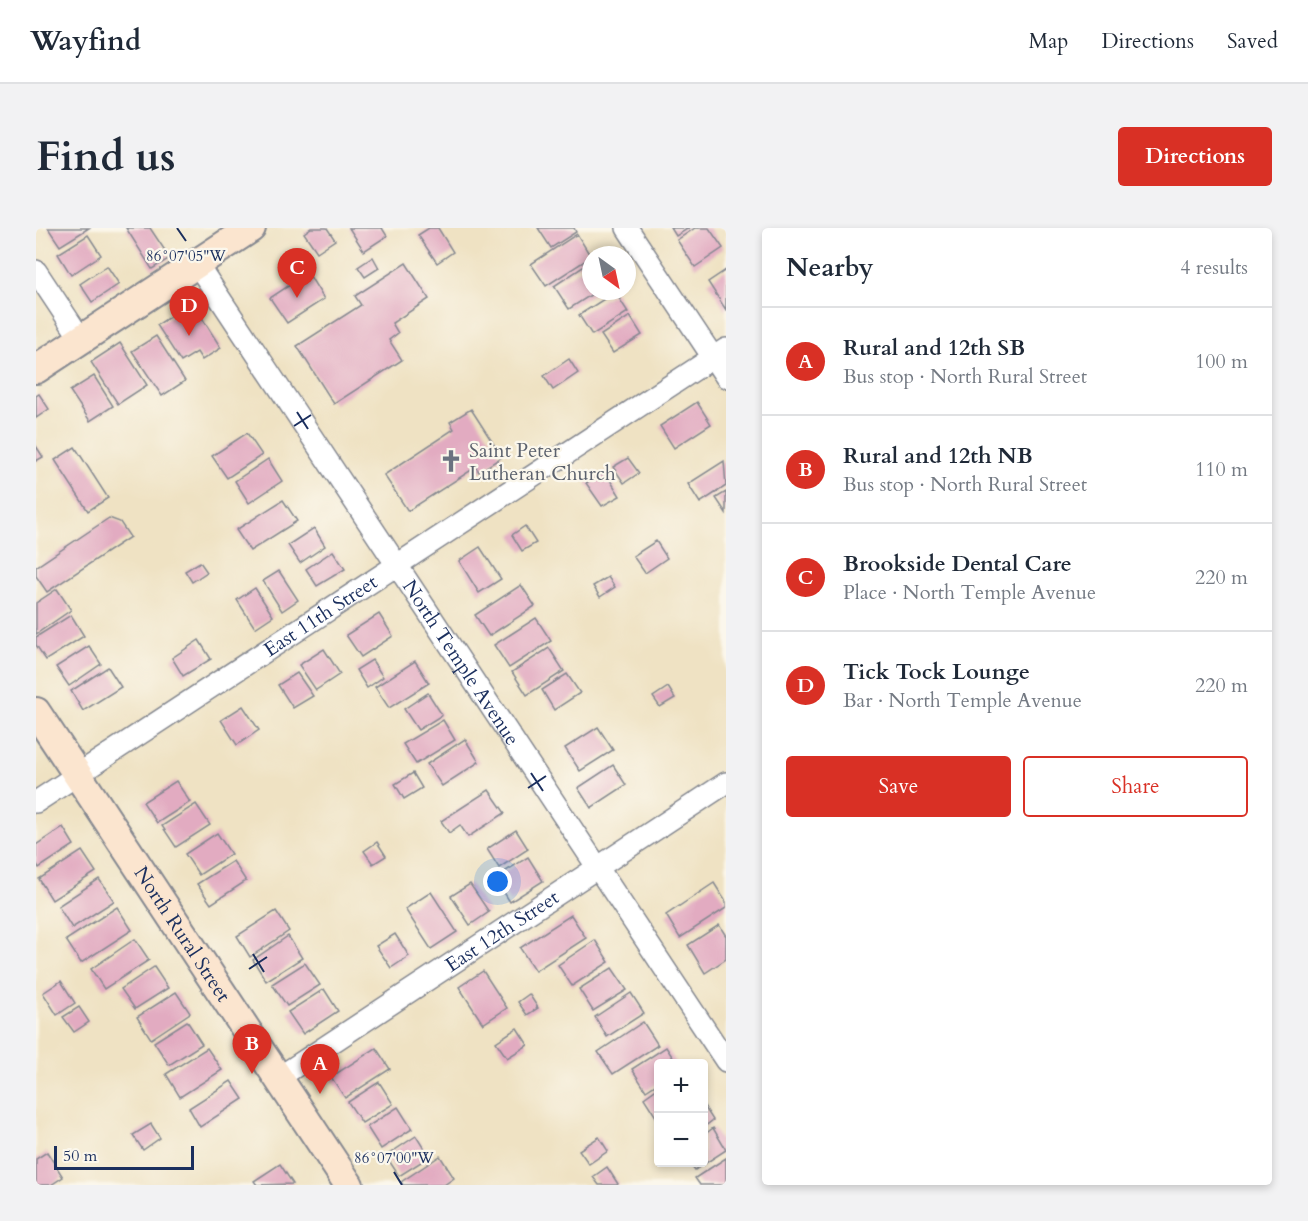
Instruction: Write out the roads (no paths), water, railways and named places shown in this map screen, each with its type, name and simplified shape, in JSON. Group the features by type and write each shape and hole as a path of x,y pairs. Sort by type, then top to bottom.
{"main road":[{"path":"36,369 251,228"},
{"name":"North Rural Street","path":"36,712 349,1185"}],"street":[{"path":"627,228 720,354 726,377"},
{"name":"North Temple Avenue","path":"197,264 726,1061"},
{"path":"36,271 81,339"},
{"name":"East 11th Street","path":"36,802 720,354"},
{"name":"East 12th Street","path":"278,1078 726,783"}],"place":[{"name":"Brookside Dental Care","path":"297,298"},
{"name":"Tick Tock Lounge","path":"189,336"},
{"name":"Saint Peter Lutheran Church","path":"451,461"},
{"name":"Rural and 12th NB","path":"252,1074"},
{"name":"Rural and 12th SB","path":"320,1094"}]}
